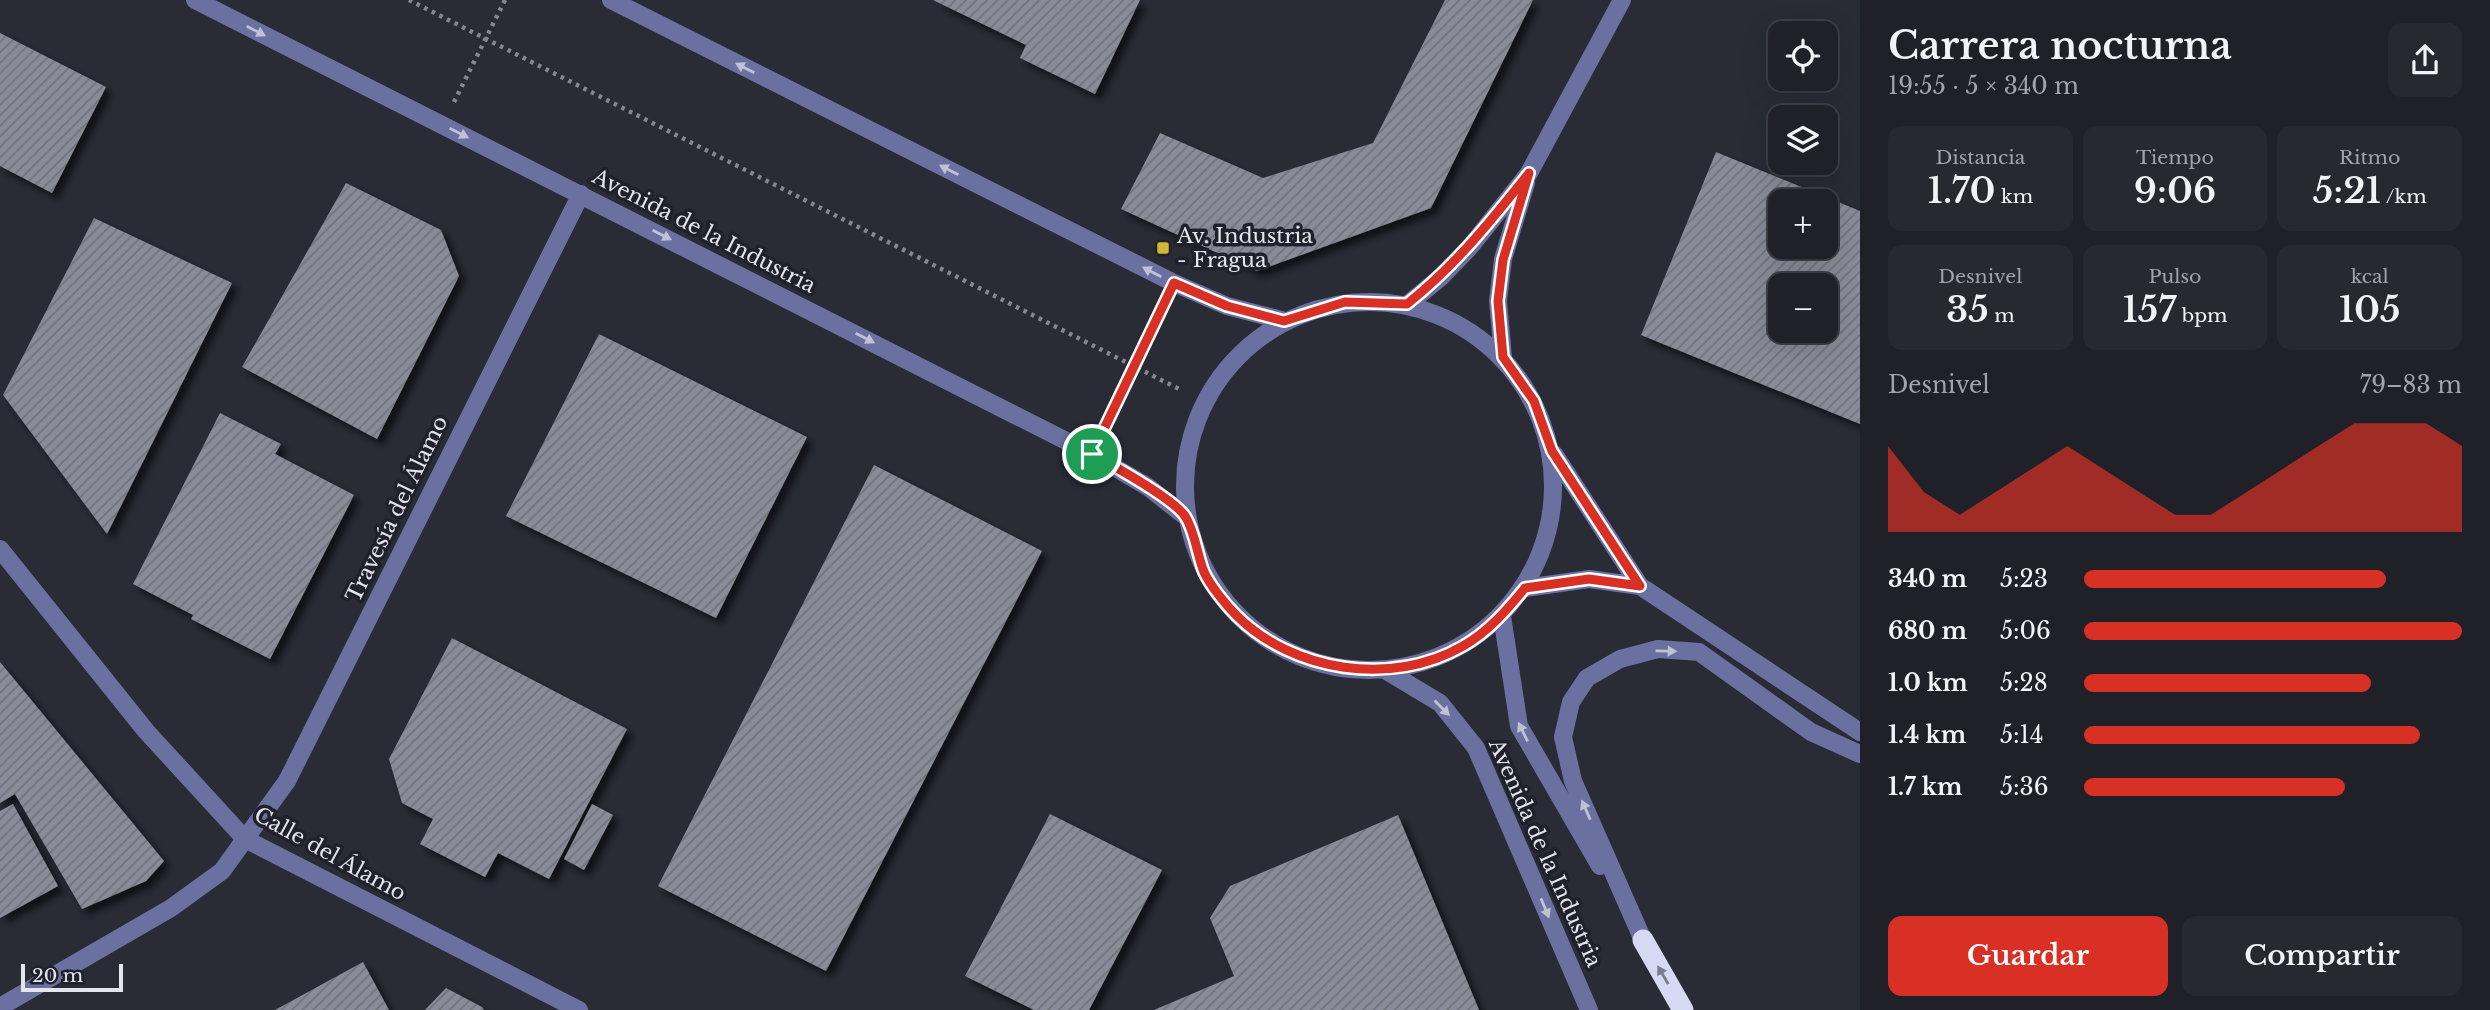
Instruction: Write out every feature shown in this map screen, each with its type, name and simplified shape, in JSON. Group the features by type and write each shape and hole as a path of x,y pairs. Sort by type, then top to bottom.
{"highway":[{"path":"1643,940 1683,1010"}],"street":[{"name":"Avenida de la Industria","path":"195,0 1092,454 1148,487 1185,516"},
{"path":"611,0 1174,283 1227,306 1284,321"},
{"path":"1407,304 1441,277 1470,247 1529,173 1622,0"},
{"path":"1503,357 1498,301 1503,260 1529,173"},
{"name":"Travesía del Álamo","path":"0,1007 171,908 222,871 288,781 581,194"},
{"path":"1552,451 1555,499 1545,545 1525,588 1502,616 1463,647 1425,661 1385,670 1339,667 1294,656 1236,615 1205,574 1185,516 1185,458 1203,402 1237,355 1284,321 1345,302 1407,304 1459,324 1503,357 1534,401 1552,451 1640,586 1860,732"},
{"name":"Calle del Álamo","path":"0,549 146,731 245,839 579,1010"},
{"path":"1525,588 1589,579 1640,586"},
{"path":"1502,616 1519,726 1643,940"},
{"path":"1643,940 1573,781 1563,737 1571,702 1587,678 1620,659 1658,649 1699,652 1811,732 1860,754"},
{"name":"Avenida de la Industria","path":"1385,670 1440,704 1476,748 1589,1010"}],"path":[{"path":"409,0 1179,390"},
{"path":"443,124 505,0"},
{"path":"1092,454 1174,283"}],"building":[{"path":"933,0 1140,0 1095,94 1020,58 1026,45"},
{"path":"1445,0 1533,0 1431,208 1257,271 1121,209 1160,133 1263,178 1373,143"},
{"path":"0,33 106,87 52,193 0,166"},
{"path":"1716,152 1806,189 1768,189 1768,259 1838,259 1838,202 1860,211 1860,424 1641,335"},
{"path":"346,183 441,230 459,276 377,439 242,367"},
{"path":"94,218 232,283 107,534 3,395"},
{"path":"599,334 807,437 716,618 506,516"},
{"path":"220,413 281,444 275,454 354,495 270,659 191,619 193,615 133,584"},
{"path":"874,465 1042,551 826,971 658,886"},
{"path":"452,638 627,729 549,879 498,853 485,877 420,844 433,819 402,803 389,759"},
{"path":"0,662 164,861 146,881 82,909 15,794 0,803"},
{"path":"13,804 58,886 0,918 0,811"},
{"path":"592,804 613,815 584,870 564,859"},
{"path":"1050,814 1162,870 1089,1010 1034,1010 965,976"},
{"path":"1398,815 1479,1010 1154,1010 1234,976 1210,918 1230,886"},
{"path":"363,962 389,1010 275,1010"},
{"path":"446,988 482,1007 484,1010 425,1010"}],"place":[{"name":"Av. Industria - Fragua","path":"1163,248"}],"route":[{"path":"1529,173 1503,260 1498,301 1503,357 1534,401 1552,451 1640,586 1589,579 1525,588 1502,616 1463,647 1425,661 1385,670 1339,667 1294,656 1236,615 1205,574 1185,516 1148,487 1092,454 1174,283 1227,306 1284,321 1345,302 1407,304 1441,277 1470,247 1529,173"}]}
